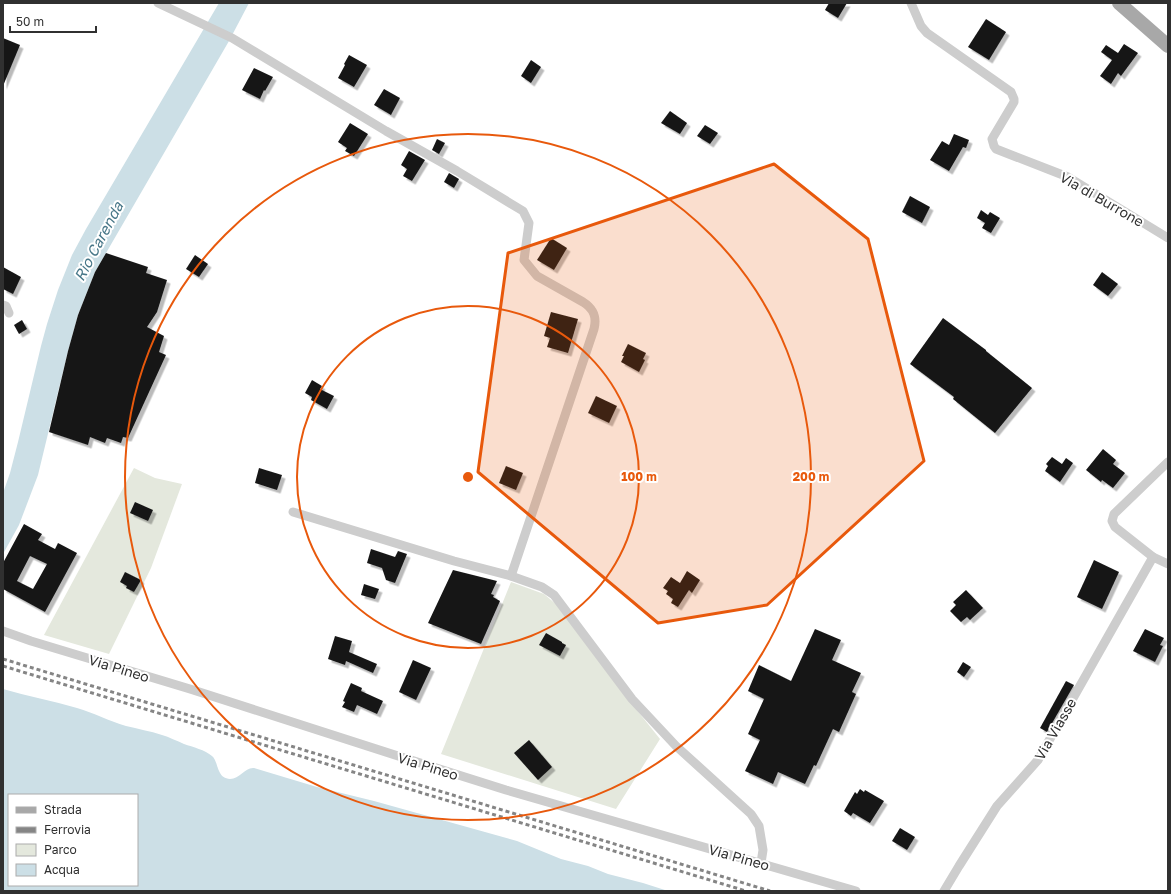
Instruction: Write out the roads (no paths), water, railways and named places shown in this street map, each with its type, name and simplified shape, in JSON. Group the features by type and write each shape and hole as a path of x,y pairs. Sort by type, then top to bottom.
{"main road":[{"path":"1119,3 1168,46"}],"street":[{"path":"158,3 232,38 386,131 457,171 523,211 529,223 524,260 537,276 583,302 593,310 596,323 594,330 511,576"},
{"name":"Via di Burrone","path":"911,3 927,33 1013,95 1014,102 994,136 994,146 999,150 1068,177 1168,238"},
{"path":"3,304 6,306 9,313"},
{"path":"1168,462 1117,512 1112,521 1115,527 1153,557 1168,564"},
{"path":"293,512 454,561 511,576 542,587 554,594 632,699 676,746 751,814 759,826 763,850 762,863"},
{"name":"Via Viasse","path":"944,891 998,806 1038,760 1153,557"},
{"name":"Via Pineo","path":"3,631 506,790 856,891"}],"water":[{"name":"Rio Carenda","path":"219,3 249,3 229,41 95,272 78,315 38,475 19,525 3,554 3,493 10,473 41,346 58,290 72,255 86,229"},
{"path":"3,689 77,708 126,726 165,736 199,749 212,756 220,773 225,778 230,779 237,777 248,769 254,768 317,787 374,801 517,841 561,859 668,891 3,891"}],"railway":[{"path":"3,659 770,891"},
{"path":"3,666 746,891"}]}
